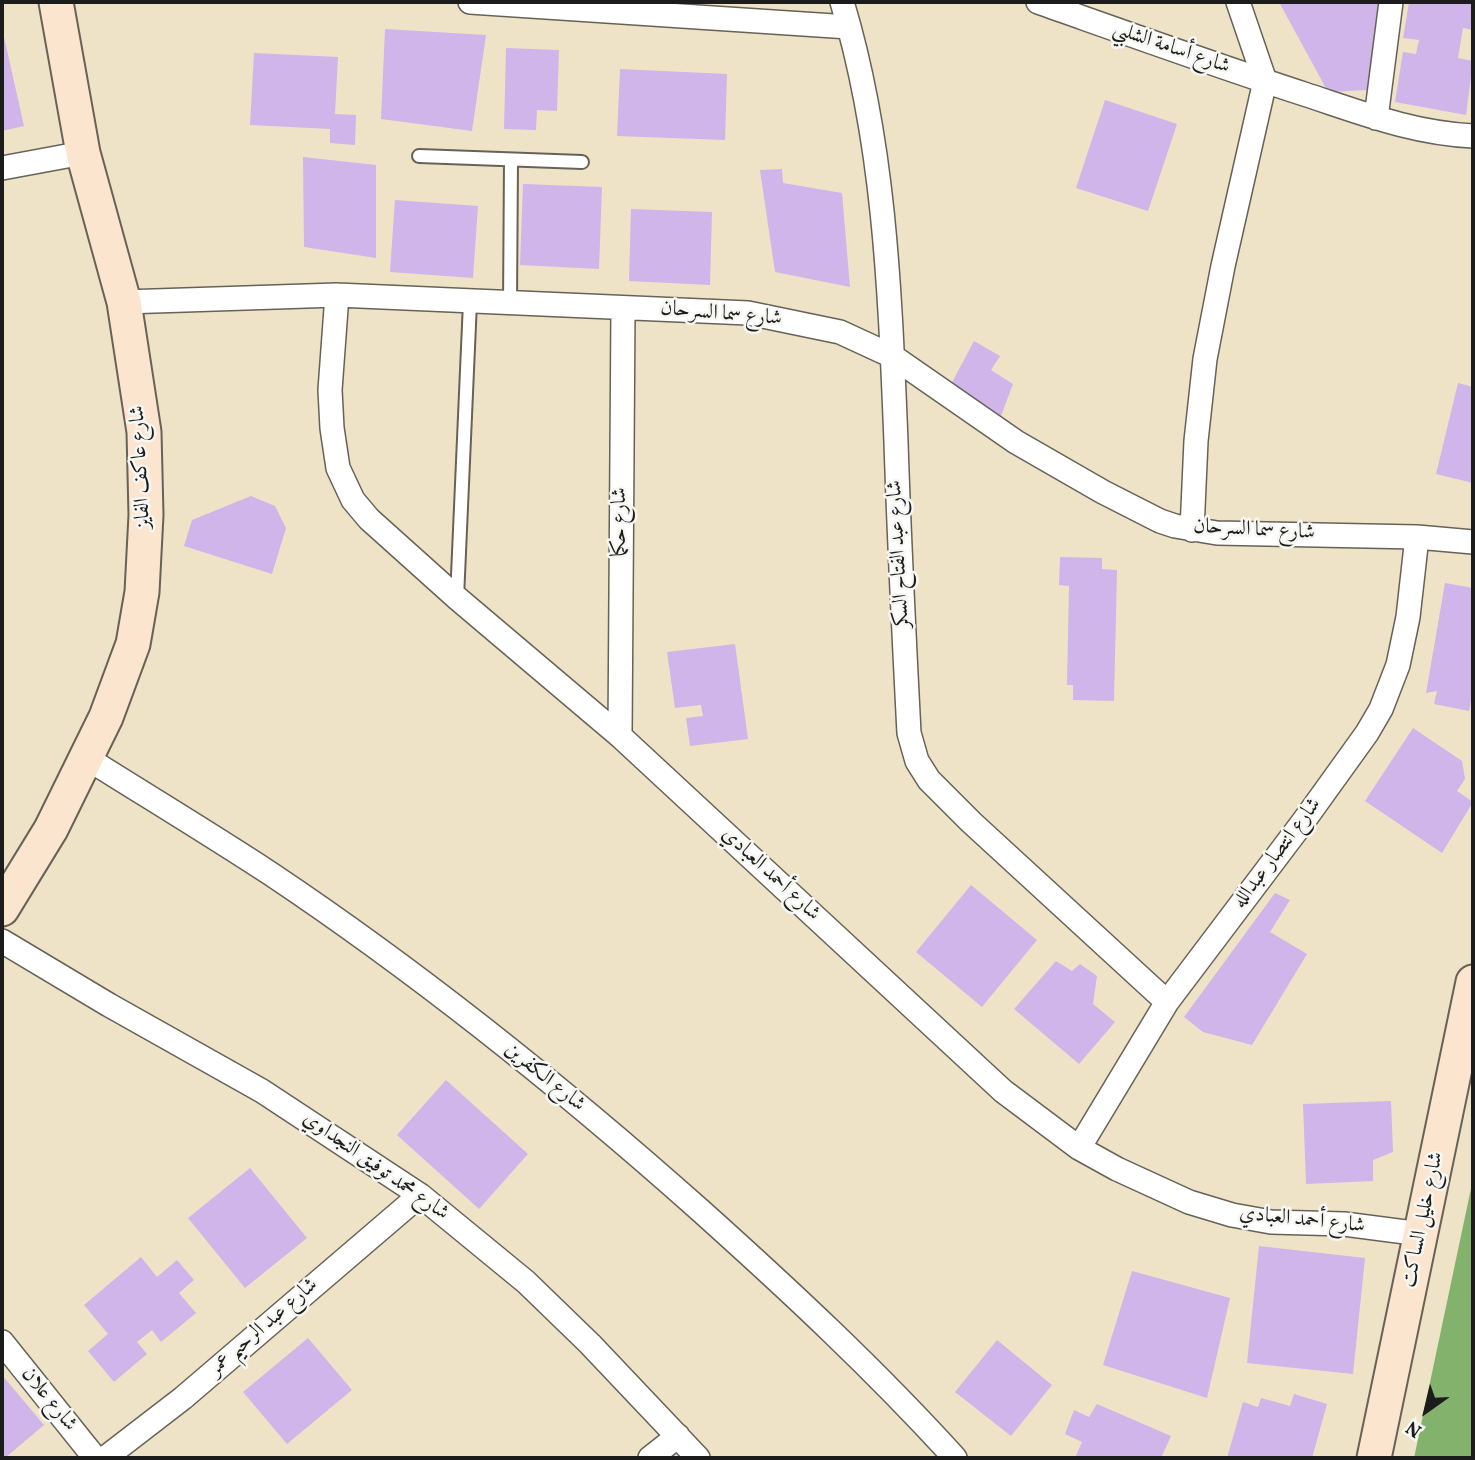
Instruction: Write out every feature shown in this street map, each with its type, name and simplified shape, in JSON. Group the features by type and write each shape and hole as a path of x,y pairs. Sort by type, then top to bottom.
{"main road":[{"name":"شارع عاكف الفايز","path":"2,909 51,829 106,717 133,644 142,592 146,515 144,432 124,302 83,153 56,2"},
{"name":"شارع خليل الساكت","path":"1374,1458 1473,982"}],"street":[{"path":"470,2 849,27"},
{"name":"شارع عبد الفتاح السكر","path":"842,2 867,107 882,203 892,356 909,733 917,761 929,780 971,822 1167,1002"},
{"name":"شارع أسامة الشلبي","path":"1038,2 1376,118"},
{"path":"1192,530 1196,441 1205,359 1265,82 1238,2"},
{"path":"1391,2 1376,118 1435,134 1473,136"},
{"path":"2,168 83,153"},
{"name":"شارع سما السرحان","path":"124,302 337,295 748,313 794,321 840,332 892,356 1016,442 1160,521 1192,530 1417,537 1473,542"},
{"name":"شارع أحمد العبادي","path":"337,295 330,390 332,428 338,468 353,500 369,519 457,598 620,736 1003,1091 1079,1148 1117,1169 1189,1202 1271,1222 1344,1224 1420,1234"},
{"name":"شارع حكما","path":"620,736 623,308"},
{"name":"شارع انتصار عبدالله","path":"1079,1148 1167,1002 1303,822 1367,733 1381,709 1398,665 1408,617 1417,537"},
{"name":"شارع الكفرين","path":"85,757 271,874 401,967 551,1082 811,1310 901,1398 955,1458"},
{"name":"شارع محمد توفيق النجداوي","path":"2,941 262,1091 420,1195 526,1282 698,1458"},
{"name":"شارع عبد الرحيم عمر","path":"105,1458 183,1398 420,1195"},
{"name":"شارع علان","path":"2,1342 95,1458"},
{"path":"650,1458 678,1436"}],"lane":[{"path":"419,156 582,162"},
{"path":"510,304 511,160"},
{"path":"457,598 470,302"}],"green space":[{"path":"1473,1179 1473,1458 1414,1458"}],"building":[{"path":"1279,2 1381,2 1367,90 1328,92"},
{"path":"1409,2 1473,2 1473,30 1463,28 1458,58 1473,61 1466,115 1395,102 1403,52 1416,54 1419,40 1403,38"},
{"path":"2,28 24,126 2,131"},
{"path":"385,29 486,35 472,131 381,119"},
{"path":"506,48 559,50 557,111 537,110 536,130 504,129"},
{"path":"254,53 338,57 335,114 356,115 355,145 330,143 330,129 250,125"},
{"path":"620,69 727,74 725,140 617,136"},
{"path":"1105,100 1177,124 1148,211 1076,188"},
{"path":"303,157 376,165 376,258 304,247"},
{"path":"782,169 783,183 842,193 850,287 775,272 760,170"},
{"path":"523,184 602,187 599,269 520,265"},
{"path":"395,200 478,206 473,278 390,272"},
{"path":"631,209 712,212 710,285 629,281"},
{"path":"974,341 1000,356 991,370 1013,384 1001,416 949,388"},
{"path":"1458,383 1473,387 1473,483 1436,474"},
{"path":"251,496 275,506 286,528 272,574 184,546 192,520"},
{"path":"1060,557 1102,558 1102,569 1117,570 1114,701 1073,700 1073,685 1067,685 1069,586 1059,585"},
{"path":"1445,583 1473,588 1473,690 1469,711 1434,704 1437,691 1426,693"},
{"path":"735,644 748,739 690,746 686,718 703,716 701,705 675,708 667,652"},
{"path":"1413,728 1462,761 1465,779 1457,791 1473,802 1442,853 1365,801"},
{"path":"971,885 1037,940 982,1007 916,952"},
{"path":"1275,893 1290,900 1270,932 1307,954 1252,1045 1203,1032 1184,1017"},
{"path":"1056,961 1072,971 1080,964 1097,976 1093,1004 1115,1022 1079,1064 1014,1009"},
{"path":"446,1080 528,1154 479,1209 397,1135"},
{"path":"1391,1101 1393,1152 1373,1160 1373,1181 1306,1184 1303,1104"},
{"path":"250,1168 307,1238 245,1288 188,1218"},
{"path":"1259,1246 1365,1258 1353,1374 1247,1363"},
{"path":"141,1257 157,1277 177,1260 194,1280 179,1293 196,1313 161,1342 152,1330 137,1342 147,1354 114,1382 88,1351 108,1334 84,1305"},
{"path":"1132,1271 1230,1298 1207,1398 1103,1365"},
{"path":"308,1338 352,1390 287,1444 243,1392"},
{"path":"997,1340 1052,1385 1011,1436 955,1392"},
{"path":"2,1375 44,1425 5,1458 2,1458"},
{"path":"1294,1394 1327,1404 1312,1458 1227,1458 1243,1402 1258,1407 1261,1398 1290,1406"},
{"path":"1097,1404 1171,1436 1161,1458 1075,1458 1082,1442 1065,1434 1074,1410 1089,1417"}]}
